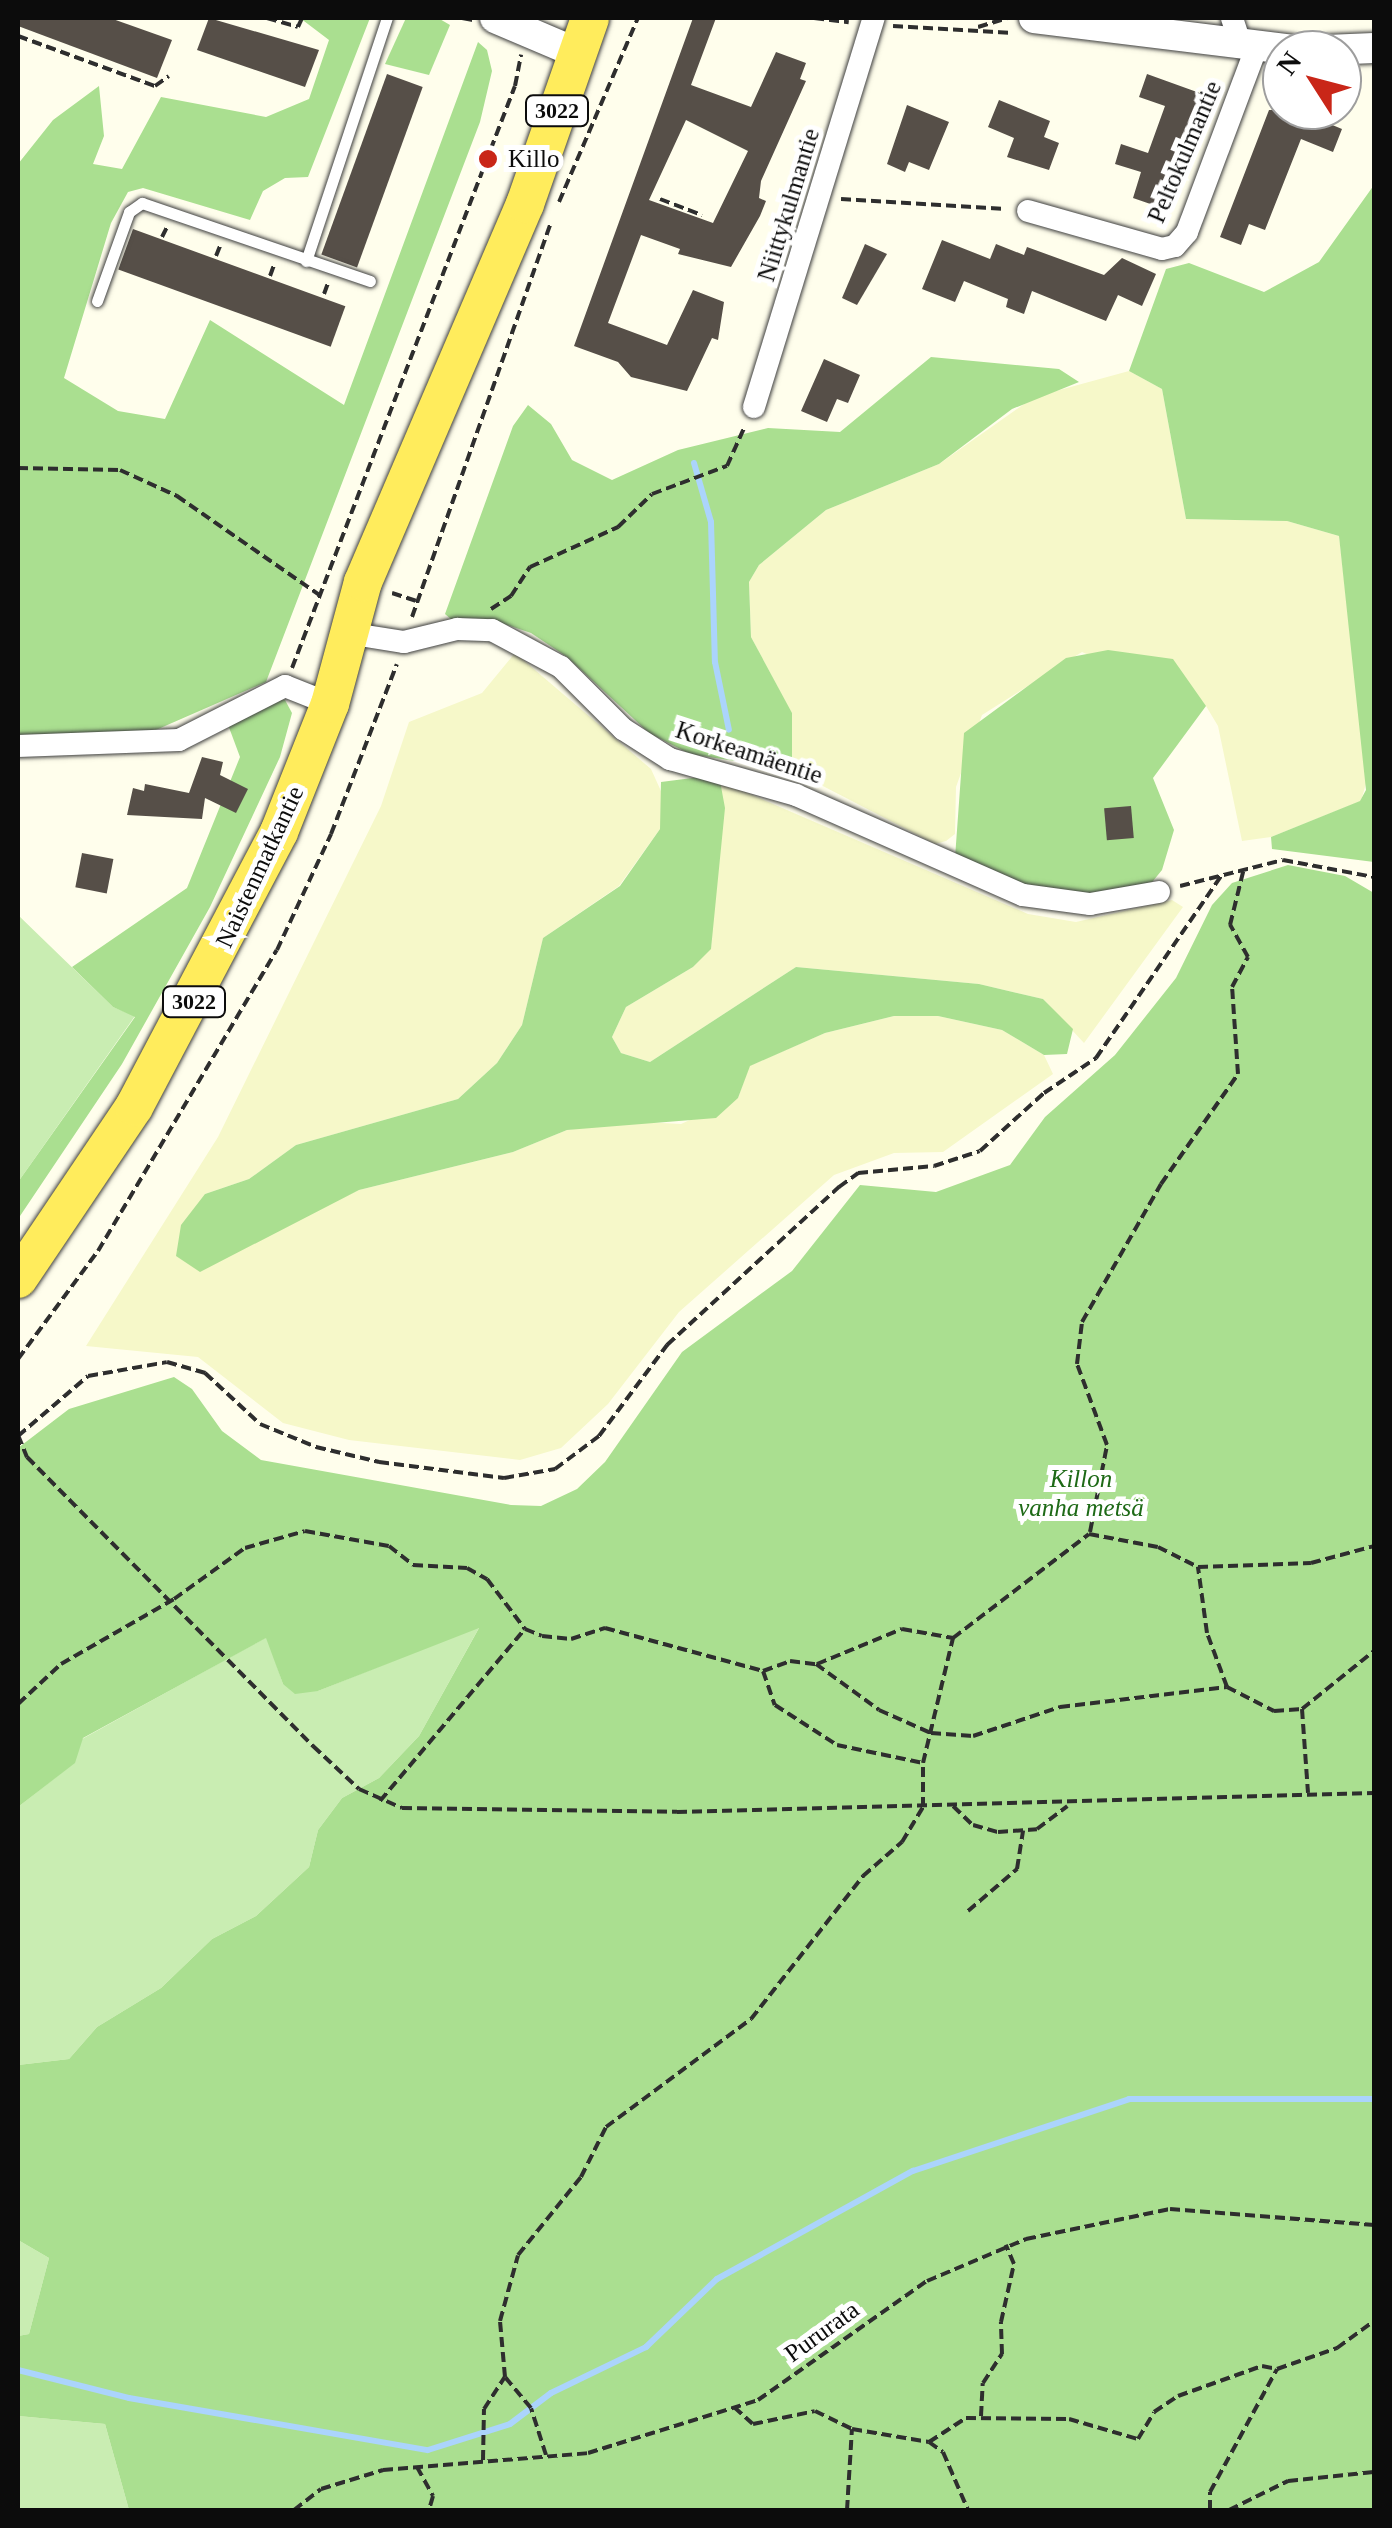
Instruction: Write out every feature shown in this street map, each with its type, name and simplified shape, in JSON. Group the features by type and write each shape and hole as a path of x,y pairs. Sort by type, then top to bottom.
{"main road":[{"name":"Naistenmatkantie","path":"18,1278 81,1190 188,1014 280,832 450,373 570,29"}],"street":[{"path":"495,18 570,29"},
{"name":"Niittykulmantie","path":"754,407 822,198 874,18"},
{"path":"1034,18 1243,37"},
{"name":"Peltokulmantie","path":"1028,211 1162,249 1175,246 1187,232 1243,37"},
{"name":"Korkeamäentie","path":"355,635 404,642 458,629 492,630 539,652 623,729 670,759 812,801 1022,895 1090,904 1158,892"},
{"path":"18,746 179,740 285,686 330,704"}],"lane":[{"path":"306,260 388,18"},
{"path":"97,301 128,212 142,202 370,281"}],"path":[{"path":"267,18 298,27 302,18"},
{"path":"974,28 1008,18"},
{"path":"285,686 515,86 570,29"},
{"path":"18,36 155,86 169,76"},
{"path":"822,198 1028,211"},
{"path":"660,199 702,216"},
{"path":"458,629 511,596 530,568 618,527 652,494 726,466 754,407"},
{"path":"18,468 120,470 177,496 321,596"},
{"path":"1158,892 1244,868 1321,862 1374,877"},
{"path":"546,2455 530,2408 506,2377 500,2321 518,2254 581,2177 606,2128 751,2019 863,1876 902,1842 922,1806 922,1763 954,1638 1089,1534 1106,1444 1076,1364 1082,1322 1160,1184 1238,1074 1232,987 1248,956 1230,925 1244,868"},
{"path":"1221,876 1096,1058 1044,1093 980,1152 934,1166 858,1173 839,1187 666,1344 599,1436 555,1470 504,1478 316,1447 260,1424 206,1373 168,1362 88,1376 50,1401 18,1436 27,1457 174,1599 313,1746 380,1801 402,1808 570,1812 1068,1806 1374,1792"},
{"path":"18,1704 61,1664 174,1599 245,1548 305,1531 389,1546 413,1565 467,1568 488,1579 525,1629 571,1638 605,1628 763,1671 790,1661 816,1664 902,1628 954,1638"},
{"path":"1089,1534 1158,1547 1198,1567 1278,1567 1374,1546"},
{"path":"1198,1567 1207,1633 1226,1687"},
{"path":"380,1801 525,1629"},
{"path":"816,1664 879,1710 931,1733 973,1736 1060,1706 1226,1687 1274,1710 1302,1709 1374,1651"},
{"path":"763,1671 775,1705 837,1745 922,1763"},
{"path":"1302,1709 1308,1793"},
{"path":"953,1806 972,1825 1023,1830 1052,1820 1068,1806"},
{"path":"968,1911 1017,1868 1023,1830"},
{"name":"Pururata","path":"294,2510 322,2490 416,2467 546,2455 640,2439 758,2400 927,2281 1006,2245 1170,2209 1374,2225"},
{"path":"981,2419 983,2384 1002,2354 1001,2322 1014,2264 1006,2245"},
{"path":"929,2442 966,2418 1069,2419 1138,2440 1154,2412 1178,2396 1262,2366 1277,2370 1337,2348 1374,2321"},
{"path":"1210,2510 1210,2492 1277,2370"},
{"path":"483,2460 484,2409 506,2377"},
{"path":"734,2407 753,2424 815,2411 852,2429 929,2442 944,2452 968,2510"},
{"path":"847,2510 852,2429"},
{"path":"416,2467 433,2496 428,2510"},
{"path":"1230,2510 1288,2481 1374,2472"}],"green space":[{"path":"300,18 370,18 308,177 285,178 263,191 250,220 143,188 128,192 111,223 64,378 118,411 165,419 210,320 344,405 478,42 487,50 492,71 480,122 266,682 149,733 18,735 18,164 53,120 99,86 104,136 93,164 122,169 161,97 266,117 309,99 329,40"},
{"path":"406,18 438,18 450,25 429,75 385,64"},
{"path":"1374,185 1374,862 1272,849 1271,837 1360,801 1366,790 1339,536 1287,521 1186,519 1162,389 1129,371 1166,269 1189,263 1264,292 1319,262"},
{"path":"931,357 1059,369 1079,382 1012,409 939,464 826,510 759,565 749,582 751,637 792,713 792,770 690,754 649,733 567,657 531,633 489,619 453,621 445,614 513,426 528,405 551,424 572,460 612,480 678,450 768,428 840,432"},
{"path":"1129,371 1162,389 1186,519 1287,521 1339,536 1367,780 1361,801 1271,837 1242,841 1218,726 1206,706 1082,652 982,715 956,787 955,834 946,841 935,844 792,770 792,714 751,637 749,582 759,565 826,510 939,464 1034,397"},
{"path":"1108,650 1173,659 1206,706 1153,778 1174,830 1162,870 1144,892 1097,899 1036,892 955,858 964,733 1066,658"},
{"path":"515,653 651,769 665,800 660,829 619,886 543,938 522,1025 497,1063 458,1099 296,1145 249,1179 205,1194 279,1227 359,1190 513,1152 567,1130 623,1121 681,1124 738,1098 749,1066 825,1033 894,1016 938,1016 1002,1030 1044,1055 1053,1074 943,1152 894,1153 834,1175 679,1312 608,1404 561,1448 520,1460 349,1440 283,1423 198,1357 86,1346 218,1137 381,806 409,722 482,693"},
{"path":"276,699 285,700 292,713 280,757 210,907 122,1064 18,1219 18,1182 135,1017 113,1007 72,967 187,888 240,757 227,722"},
{"path":"708,776 720,781 725,808 711,949 693,967 626,1007 612,1037 621,1053 650,1062 796,967 979,984 1043,999 1073,1029 1067,1054 1044,1055 1002,1030 938,1016 894,1016 825,1033 750,1066 738,1098 716,1118 567,1130 513,1152 359,1190 200,1272 176,1256 181,1225 205,1194 249,1179 296,1145 458,1099 497,1063 522,1025 543,938 620,886 660,829 661,782"},
{"path":"720,781 1028,914 1076,922 1172,900 1183,907 1084,1043 1043,999 979,984 796,967 650,1062 621,1053 612,1037 626,1007 693,967 711,948"},
{"name":"Killon vanha metsä","path":"1288,865 1345,876 1374,893 1374,2510 129,2510 105,2424 18,2416 18,2336 29,2334 49,2258 18,2240 18,2065 69,2059 97,2027 161,1988 212,1939 256,1916 309,1867 318,1830 342,1798 379,1778 419,1736 479,1628 318,1691 295,1694 283,1684 266,1638 83,1738 75,1763 18,1807 18,1448 69,1409 174,1377 192,1389 222,1431 261,1460 511,1505 541,1506 577,1489 605,1462 682,1352 792,1271 860,1185 936,1192 1010,1165 1045,1117 1115,1055 1176,978 1212,905 1232,883"},
{"path":"18,915 113,1007 135,1016 18,1182"},
{"path":"480,1626 419,1736 379,1778 342,1798 318,1830 309,1867 256,1916 212,1939 161,1988 97,2027 69,2059 18,2065 18,1807 74,1763 82,1739 267,1637 283,1684 318,1691"},
{"path":"18,2240 49,2258 29,2334 18,2336"},
{"path":"18,2416 105,2424 129,2510 18,2510"}],"building":[{"path":"18,18 110,18 172,40 157,78 18,26"},
{"path":"209,18 319,50 305,87 197,50"},
{"path":"693,18 716,18 691,85 751,107 776,52 806,63 800,79 806,81 761,181 759,198 766,201 731,267 678,254 680,249 641,235 608,323 667,345 693,290 724,302 718,340 712,338 687,391 631,377 618,362 574,346","holes":["686,120 748,151 713,223 649,200"]},
{"path":"387,74 423,87 357,267 321,254"},
{"path":"1147,74 1208,96 1162,208 1133,198 1141,172 1115,164 1121,144 1148,153 1165,106 1139,97"},
{"path":"999,100 1050,121 1044,137 1059,143 1049,170 1007,157 1014,138 988,127"},
{"path":"907,105 949,122 929,170 909,162 905,172 887,164"},
{"path":"1262,128 1342,130 1333,152 1301,139 1265,230 1249,224 1241,245 1220,237"},
{"path":"133,229 345,306 331,347 118,269"},
{"path":"942,240 990,259 996,244 1024,255 1027,247 1104,275 1122,258 1156,274 1142,306 1118,295 1106,321 1032,291 1024,314 1006,307 1008,299 964,281 955,302 922,289"},
{"path":"865,244 887,254 857,305 842,298"},
{"path":"824,359 860,375 848,403 837,399 827,422 801,411"},
{"path":"202,757 223,762 220,775 248,789 236,813 205,798 202,819 127,815 133,788 144,791 145,784 189,793"},
{"path":"1131,806 1134,838 1107,840 1104,808"},
{"path":"82,853 113,859 107,893 75,887"}],"waterway":[{"path":"694,463 711,522 715,662 729,730"},
{"path":"18,2370 129,2398 428,2450 510,2424 551,2393 646,2347 717,2279 913,2171 1129,2099 1374,2099"}],"place":[{"name":"Killo","path":"488,159"}]}
